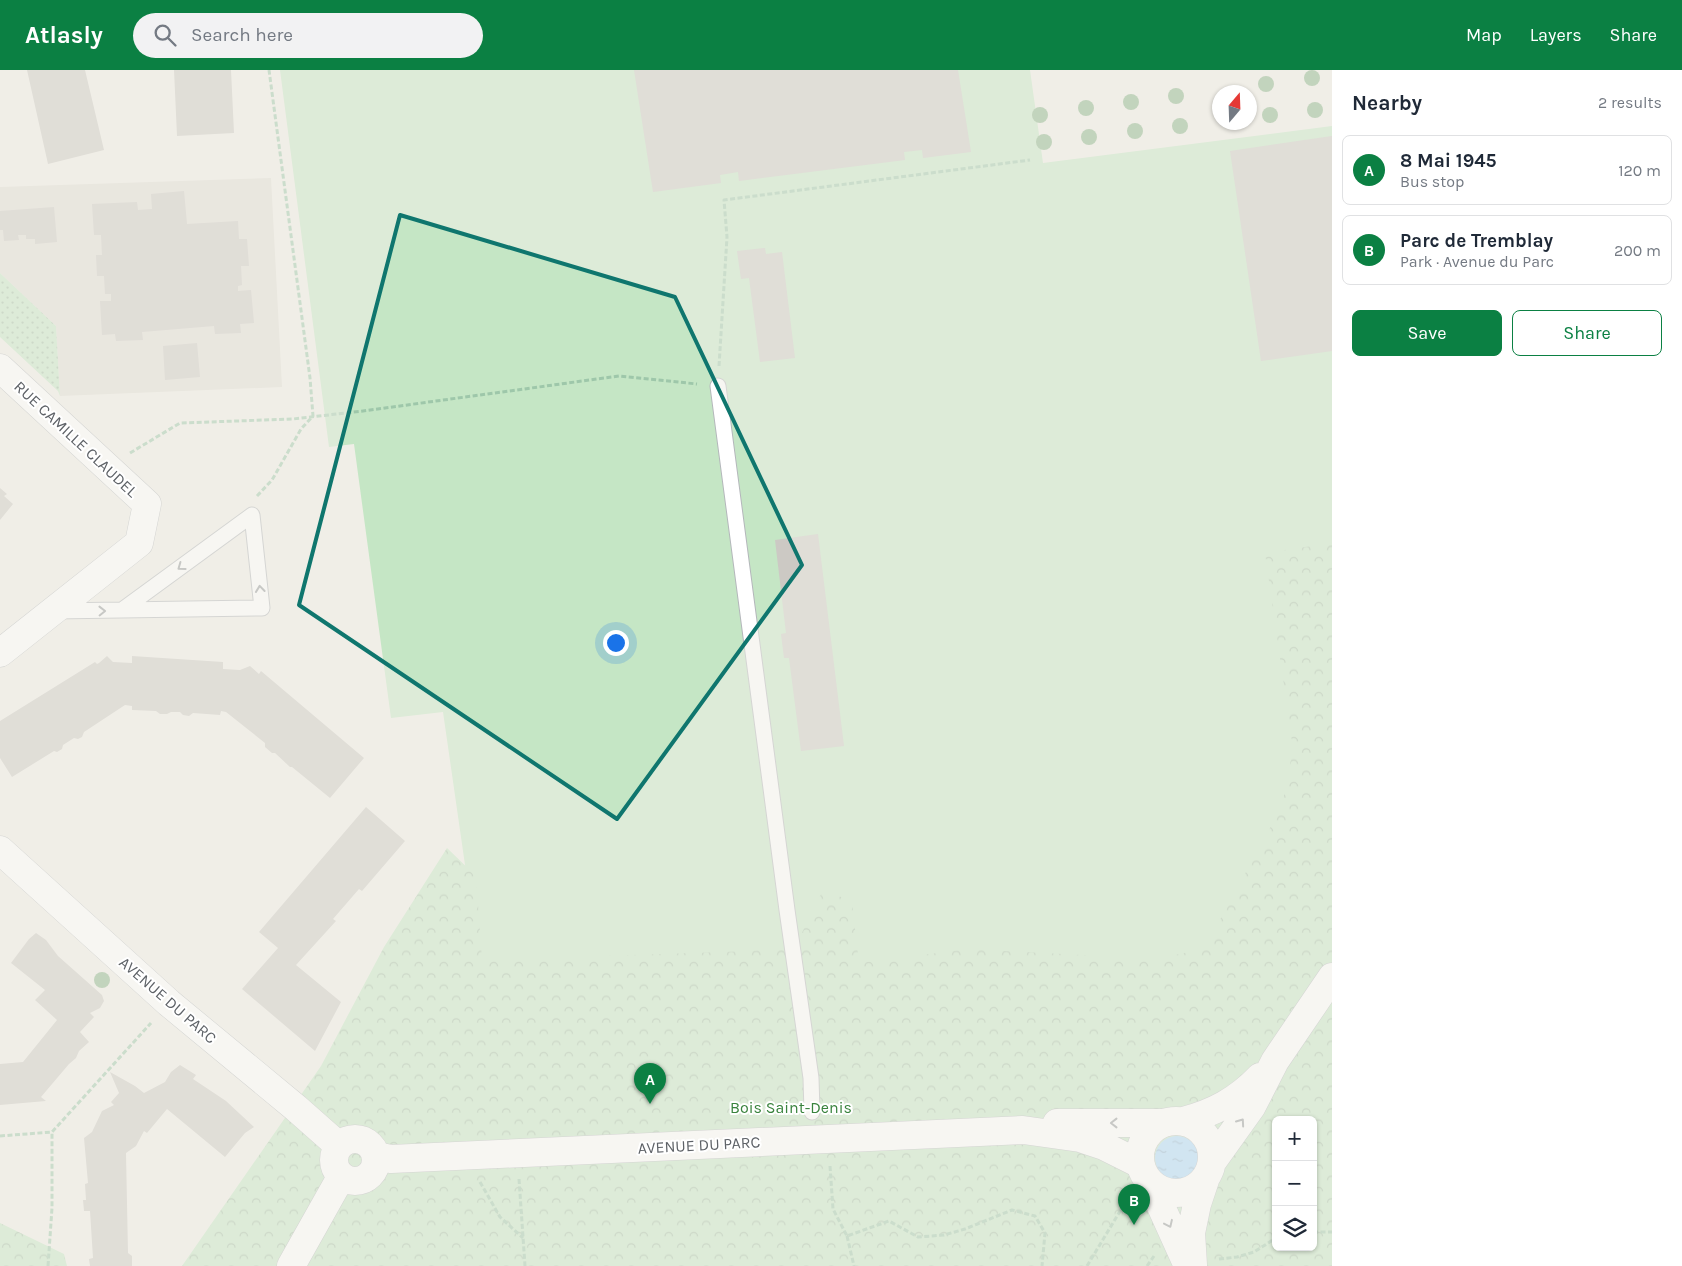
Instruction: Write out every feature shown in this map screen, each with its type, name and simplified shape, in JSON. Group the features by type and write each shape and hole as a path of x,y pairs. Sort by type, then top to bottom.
{"street":[{"name":"RUE CAMILLE CLAUDEL","path":"0,368 148,504 139,543 0,653"},
{"name":"AVENUE DU PARC","path":"0,850 169,1002 339,1146"},
{"path":"1140,1180 1168,1192 1187,1192 1194,1188 1252,1106 1275,1061 1332,976"},
{"path":"1188,1266 1140,1180 1142,1143 1154,1128 1202,1116 1229,1104 1245,1092 1275,1061"},
{"name":"AVENUE DU PARC","path":"1034,1133 1046,1123 1173,1122"},
{"path":"1173,1122 1192,1125 1200,1130 1207,1138 1212,1153 1209,1169 1197,1204 1191,1234 1205,1262"},
{"name":"AVENUE DU PARC","path":"376,1156 392,1159 828,1139 1034,1133 1080,1138 1104,1146 1140,1180"},
{"path":"353,1139 360,1139 368,1143 373,1148 376,1156 377,1164 373,1173 367,1179 358,1182 349,1181 341,1177 336,1170 334,1162 339,1146 345,1141 353,1139"},
{"path":"291,1266 341,1177"}],"lane":[{"path":"718,386 811,1078 812,1112"},
{"path":"122,610 252,515"},
{"path":"53,611 262,608 252,515"}],"path":[{"path":"252,515 258,494 272,480 301,429 313,416 310,378 269,70"},
{"path":"108,468 116,458 125,456 180,424 293,419 619,376 718,386 727,237 724,200 1030,160"},
{"path":"48,1266 52,1208 52,1132 169,1002"},
{"path":"0,1136 52,1132"},
{"path":"828,1139 833,1209 847,1236 854,1266"},
{"path":"518,1153 525,1266"},
{"path":"468,1156 482,1186 500,1217 523,1239"},
{"path":"1087,1266 1140,1180"},
{"path":"847,1236 889,1221 918,1237 944,1235 965,1229 1012,1210 1035,1216 1045,1233 1042,1266"},
{"path":"1317,1232 1332,1232"},
{"path":"1205,1262 1254,1252 1272,1241"},
{"path":"1205,1262 1216,1250"},
{"path":"1205,1262 1220,1266"}],"highlighted area":[{"path":"400,215 675,297 802,565 617,819 299,605"}],"shaded area":[{"path":"271,178 282,387 60,396 56,326 0,273 0,187"}],"green space":[{"path":"280,70 1030,70 1043,163 1332,126 1332,904 1241,1040 481,976 443,712 391,718 354,444 329,447"},
{"path":"0,273 56,326 60,396 58,391 0,337"},
{"name":"Bois Saint-Denis","path":"1332,543 1332,1266 182,1266 321,1066 384,947 447,848 476,876 482,960 751,951 795,947 824,888 852,903 859,963 969,949 1155,959 1204,949 1282,806 1293,749 1265,553"},
{"path":"0,1223 64,1254 67,1266 0,1266"}],"water":[{"path":"1173,1136 1181,1136 1193,1142 1199,1158 1193,1174 1181,1180 1173,1180 1161,1174 1155,1162 1155,1154 1161,1142"}],"building":[{"path":"27,70 85,70 104,150 48,164"},
{"path":"174,70 231,70 234,133 177,136"},
{"path":"634,70 958,70 971,152 923,158 922,150 904,152 905,160 739,181 738,172 720,175 721,183 653,192"},
{"path":"1332,136 1332,351 1261,361 1230,151"},
{"path":"184,191 187,224 238,221 239,239 247,239 249,266 241,266 242,285 238,286 238,291 251,290 254,323 240,324 241,333 215,334 214,326 142,332 143,340 116,341 115,334 102,335 100,301 111,301 111,294 105,294 104,276 97,276 96,255 102,255 101,235 94,235 92,204 137,202 138,210 152,209 151,194"},
{"path":"54,207 57,242 35,244 35,239 26,239 26,235 18,235 19,240 4,241 3,230 0,230 0,211"},
{"path":"765,248 766,254 782,252 795,358 760,362 749,278 741,279 737,251"},
{"path":"197,343 200,377 165,380 163,346"},
{"path":"0,488 7,494 4,496 13,504 0,520"},
{"path":"818,534 844,746 801,751 789,658 784,658 781,634 786,633 775,540"},
{"path":"107,656 113,662 132,663 132,656 223,662 223,669 240,670 250,666 259,674 261,671 364,758 330,798 275,753 272,753 265,747 265,743 226,712 221,711 220,715 193,713 189,716 183,715 180,712 160,714 156,711 132,710 132,706 125,705 84,732 82,737 74,738 63,745 62,749 57,752 54,751 12,777 0,758 0,721 95,662 99,663"},
{"path":"366,807 405,841 362,891 359,889 333,919 336,921 296,965 341,1002 315,1051 242,989 278,948 259,932"},
{"path":"36,933 46,940 58,956 102,995 104,1001 100,1008 90,1013 94,1017 80,1032 89,1042 79,1051 76,1058 41,1097 46,1101 0,1105 0,1064 23,1062 57,1020 35,1000 45,990 11,963 29,939"},
{"path":"180,1065 196,1075 193,1079 226,1101 254,1127 245,1133 225,1157 167,1109 147,1133 144,1131 136,1146 126,1153 128,1253 132,1256 132,1266 90,1266 89,1259 93,1258 90,1211 84,1211 83,1200 86,1200 85,1184 88,1183 84,1138 92,1132 102,1111 114,1105 111,1102 119,1093 110,1072 144,1093 165,1082 171,1072"}],"place":[{"name":"8 Mai 1945","path":"650,1104"},
{"name":"Parc de Tremblay","path":"1134,1225"}]}
